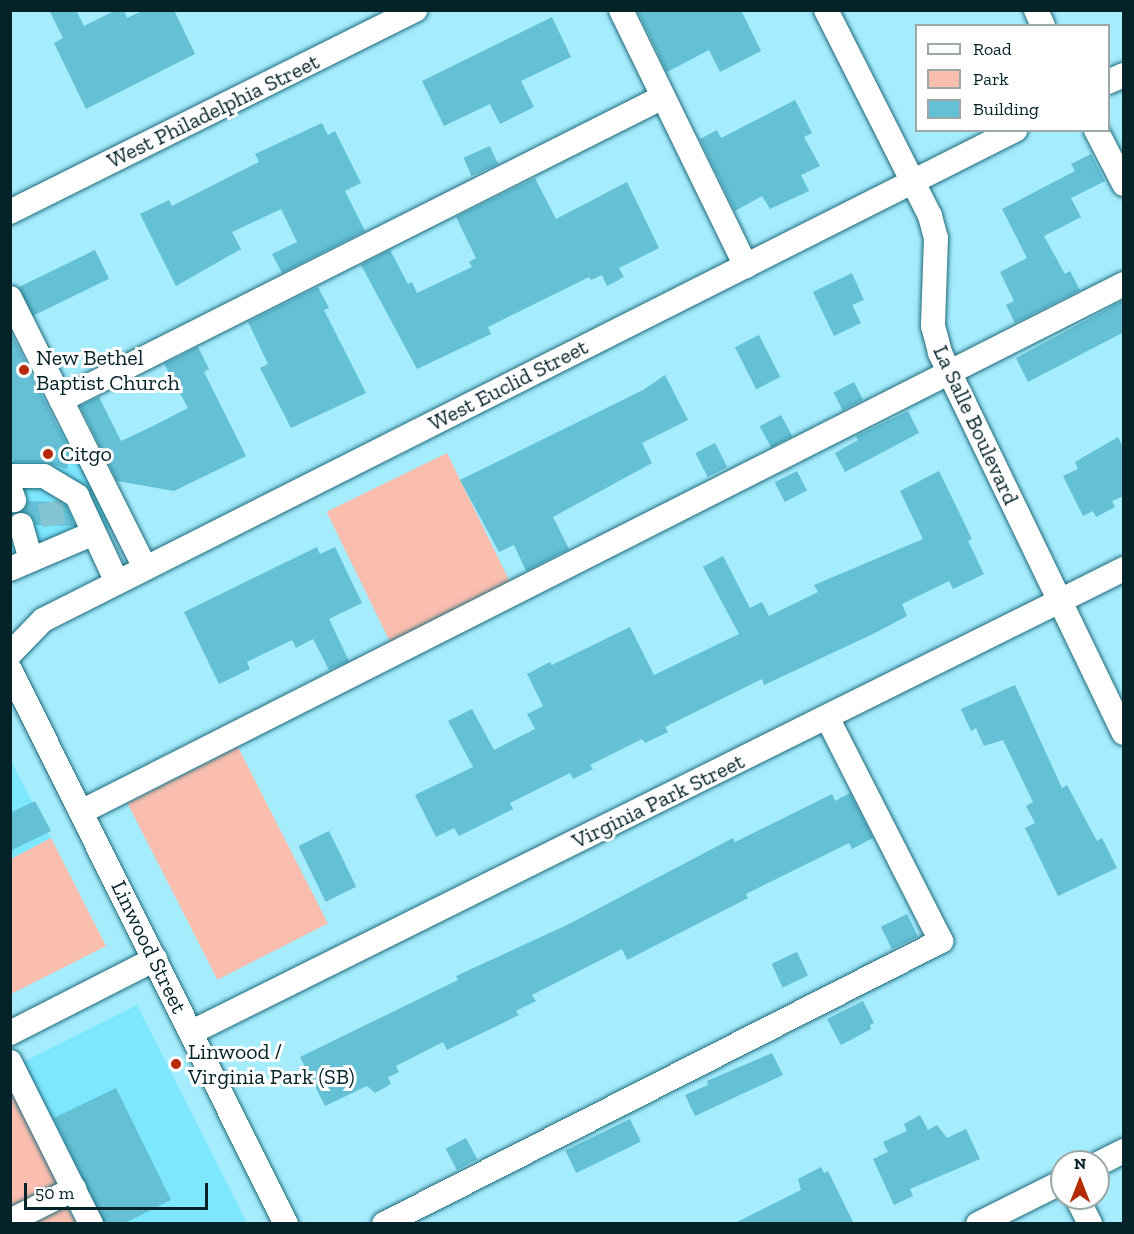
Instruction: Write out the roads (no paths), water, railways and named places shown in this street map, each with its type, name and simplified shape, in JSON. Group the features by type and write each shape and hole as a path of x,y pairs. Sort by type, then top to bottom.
{"street":[{"name":"West Philadelphia Street","path":"10,212 416,10"},
{"path":"621,10 746,266"},
{"name":"La Salle Boulevard","path":"826,10 930,216 936,238 933,326 948,373 1124,733"},
{"path":"1036,10 1042,24"},
{"path":"1110,81 1124,75"},
{"path":"61,400 663,97"},
{"name":"West Euclid Street","path":"10,654 43,620 1011,132"},
{"path":"1097,132 1124,184"},
{"path":"81,812 1124,284"},
{"path":"10,298 145,568"},
{"path":"10,476 44,476 77,495 117,582"},
{"path":"44,476 50,502"},
{"path":"20,564 21,525"},
{"path":"20,564 57,537 94,533"},
{"name":"Virginia Park Street","path":"192,1032 1124,569"},
{"name":"Linwood Street","path":"10,670 286,1224"},
{"path":"384,1224 941,941 827,717"},
{"path":"10,1033 155,959"},
{"path":"10,1062 91,1224"},
{"path":"1110,1158 1124,1151"},
{"path":"978,1224 1050,1188"},
{"path":"10,1221 74,1189"},
{"path":"1083,1210 1090,1224"}],"tunnel":[{"path":"50,502 54,526"}],"place":[{"name":"New Bethel Baptist Church","path":"24,370"},
{"name":"Citgo","path":"48,454"},
{"name":"Linwood / Virginia Park (SB)","path":"176,1064"}]}
